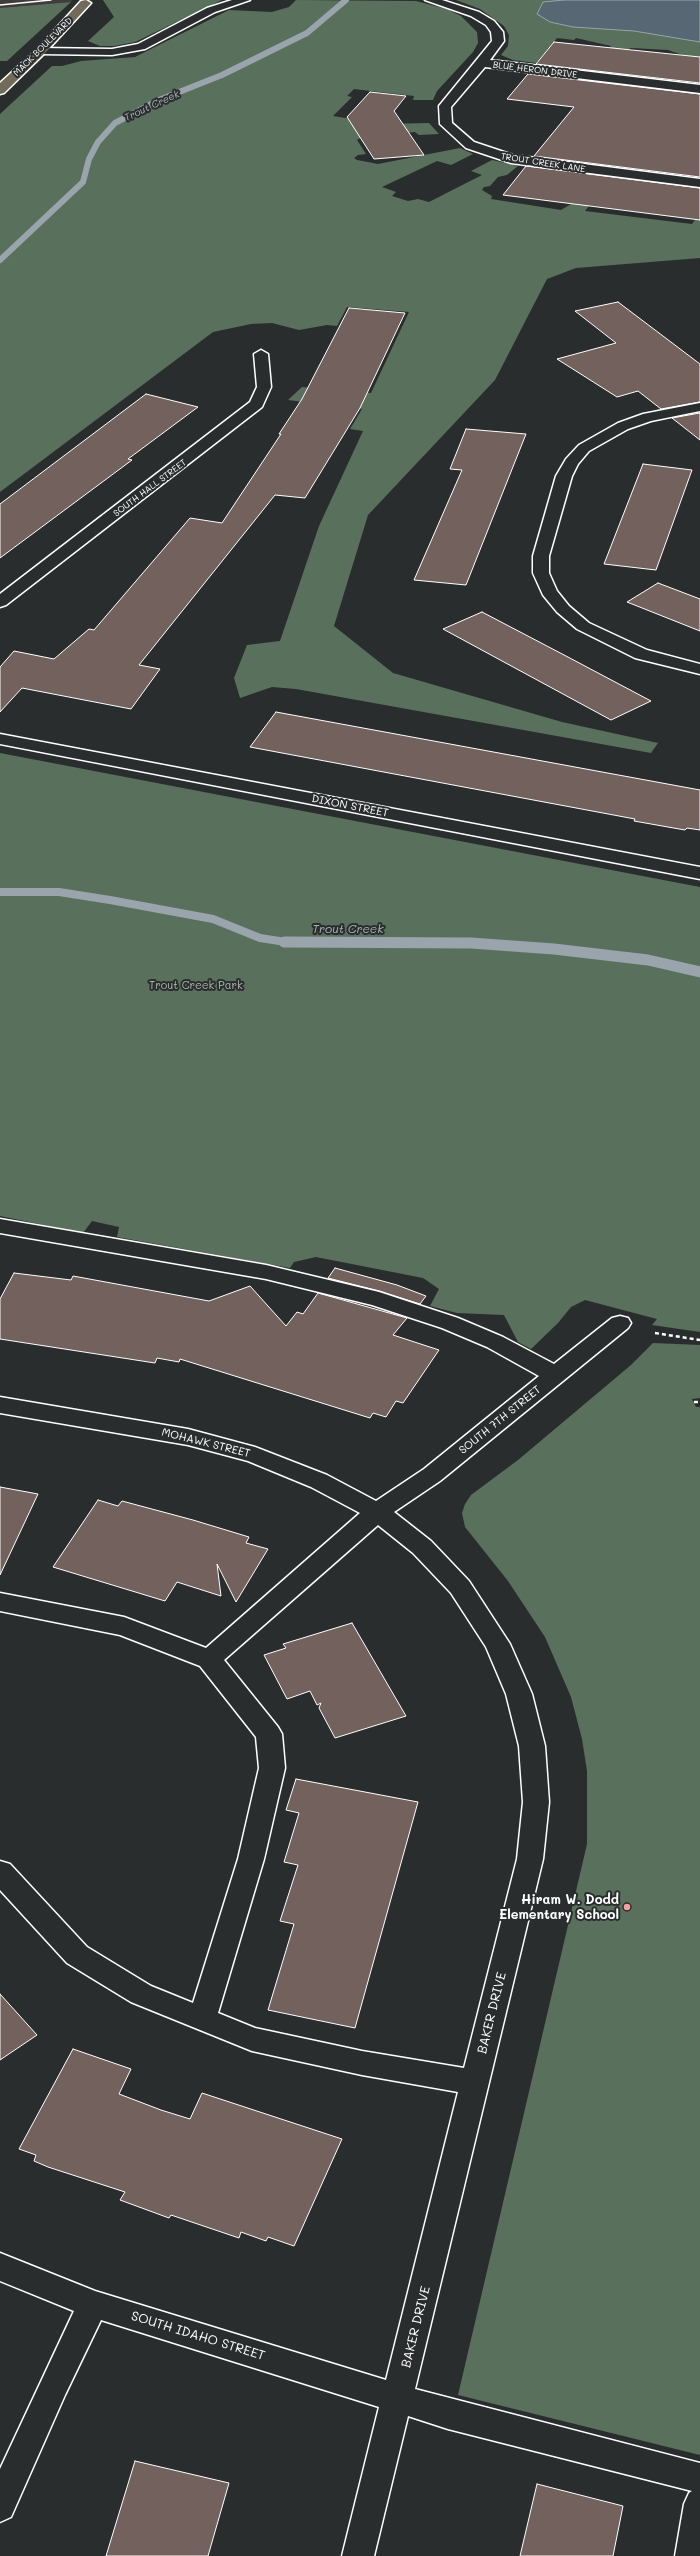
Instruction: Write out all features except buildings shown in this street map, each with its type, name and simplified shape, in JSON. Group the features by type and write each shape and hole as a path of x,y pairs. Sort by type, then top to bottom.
{"main road":[{"name":"MACK BOULEVARD","path":"0,90 41,51 85,3"}],"street":[{"path":"41,51 112,52 141,47 211,10 244,0"},
{"name":"BLUE HERON DRIVE","path":"431,0 464,9 490,23 497,32 498,41 482,63 700,89"},
{"name":"TROUT CREEK LANE","path":"482,63 445,106 444,114 446,124 470,145 511,159 700,183"},
{"name":"SOUTH HALL STREET","path":"0,602 243,417 257,404 264,387 261,354"},
{"path":"700,407 648,417 601,436 584,448 572,462 564,476 541,556 542,573 549,592 563,609 583,626 610,641 641,654 700,669"},
{"name":"DIXON STREET","path":"0,739 700,873"},
{"path":"0,1226 266,1272 322,1284 379,1299 450,1323 495,1342 555,1375"},
{"name":"SOUTH 7TH STREET","path":"209,1659 377,1512 432,1475 620,1324"},
{"name":"MOHAWK STREET","path":"0,1405 188,1437 255,1456 319,1481 377,1512"},
{"name":"BAKER DRIVE","path":"358,2556 530,1859 536,1802 532,1746 519,1694 497,1644 460,1587 422,1547 377,1512"},
{"path":"0,1602 124,1626 209,1659 269,1734 272,1768 251,1859 202,2019"},
{"path":"0,1872 77,1955 141,1994 252,2039 362,2062 475,2082"},
{"name":"SOUTH IDAHO STREET","path":"0,2267 93,2304 448,2414 700,2478"},
{"path":"0,2506 53,2386 93,2304"},
{"path":"691,2556 700,2504"}],"path":[{"path":"655,1333 700,1340"},
{"path":"694,1402 700,1402"}],"shaded area":[{"path":"0,0 73,0 71,2 0,8"}],"green space":[{"path":"103,0 222,0 135,42 114,46 100,46 88,41 114,17"},
{"path":"296,0 416,1 447,9 461,16 477,32 478,43 473,52 437,91 433,100 413,100 414,96 354,89 347,96 352,97 333,116 382,124 429,123 439,134 419,135 415,132 364,136 357,140 366,154 358,155 354,158 357,160 378,164 460,148 473,154 451,165 437,161 382,187 396,192 392,196 408,201 418,199 429,202 482,175 471,171 492,160 518,166 507,175 498,177 490,186 484,187 482,190 492,196 491,199 561,210 571,204 585,185 604,187 585,211 692,224 700,213 700,258 576,268 547,279 495,380 368,515 334,626 393,673 562,722 658,743 651,753 296,689 272,687 240,698 234,678 247,645 280,641 319,526 363,431 350,429 362,409 288,400 302,387 371,393 409,312 347,307 337,326 327,325 299,330 272,323 251,324 213,332 0,492 0,114 52,66 62,66 81,61 135,57 229,10 272,12 289,7"},
{"path":"456,0 700,0 700,61 668,50 631,48 601,60 611,46 576,38 574,40 557,38 536,63 513,60 501,55 508,46 509,35 504,26 480,9"},
{"path":"71,2 7,61 0,61 0,8"},
{"name":"Trout Creek Park","path":"0,753 700,887 700,1332 652,1325 657,1319 585,1300 571,1307 558,1323 531,1349 518,1342 504,1315 457,1313 430,1306 439,1289 423,1278 316,1257 294,1262 290,1268 117,1237 119,1227 92,1221 83,1233 0,1216"},
{"name":"Hiram W. Dodd Elementary School","path":"653,1343 700,1345 700,1398 692,1399 696,1407 700,1407 700,2455 458,2395 587,1844 587,1771 582,1739 571,1697 545,1637 508,1581 465,1527 462,1513 465,1504 471,1495 518,1460 631,1365"}],"water":[{"path":"564,0 700,0 700,42 634,31 573,27 550,22 537,14 543,2"}],"waterway":[{"name":"Trout Creek","path":"0,260 83,182 89,159 98,142 115,123 159,100 222,75 307,33 346,0"},
{"name":"Trout Creek","path":"0,892 59,892 110,900 213,919 260,938 290,942"},
{"name":"Trout Creek","path":"284,942 290,942"},
{"name":"Trout Creek","path":"290,942 471,943 554,949 648,960 700,972"},
{"name":"Trout Creek","path":"290,942 405,943"}],"railway":[{"path":"0,5 51,0"}],"place":[{"name":"Hiram W. Dodd Elementary School","path":"627,1907"}]}
